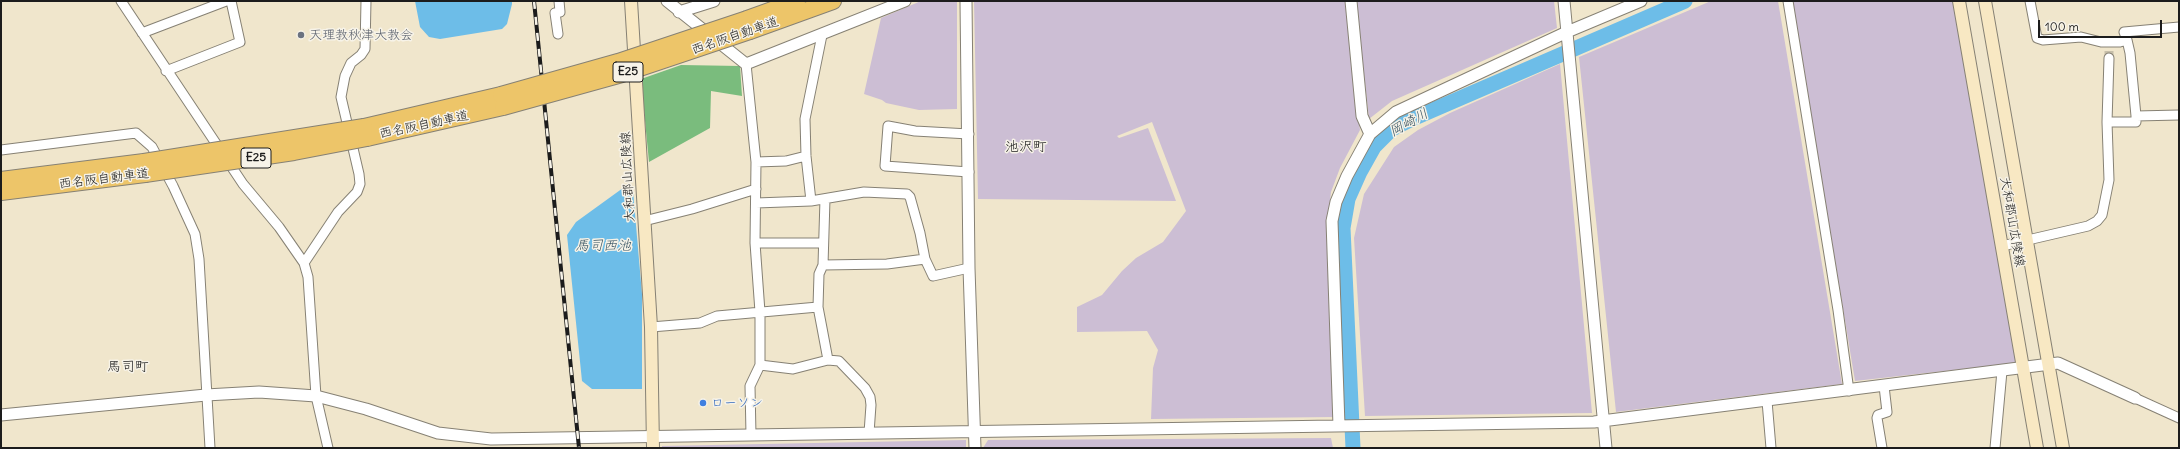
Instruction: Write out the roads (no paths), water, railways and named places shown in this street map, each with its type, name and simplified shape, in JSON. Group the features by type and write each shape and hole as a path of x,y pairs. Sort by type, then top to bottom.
{"highway":[{"name":"西名阪自動車道","path":"748,25 797,1"},
{"name":"西名阪自動車道","path":"1,192 365,132 502,101 618,62 833,1"},
{"name":"西名阪自動車道","path":"1,180 105,167 144,168"},
{"path":"1,175 105,167"}],"main road":[{"name":"大和郡山広陵線","path":"631,1 651,327 652,436 654,448"},
{"name":"大和郡山広陵線","path":"1960,1 2037,448"},
{"name":"大和郡山広陵線","path":"1985,1 2063,448"}],"street":[{"path":"121,1 243,184 279,227 304,263 308,277 316,396 328,448"},
{"path":"142,33 226,1"},
{"path":"166,70 240,42 231,1"},
{"path":"304,263 338,212 357,192 360,184 341,97 345,76 351,63 361,55 365,49 366,1"},
{"path":"558,34 555,13 560,12 559,1"},
{"path":"667,1 746,64 756,162 755,242 760,312 760,365 750,386 751,435"},
{"path":"679,12 714,1"},
{"path":"746,64 905,1"},
{"path":"966,1 969,134 969,268 975,448"},
{"path":"1351,1 1362,116 1370,134"},
{"path":"1564,1 1606,448"},
{"path":"1342,426 1332,221 1336,202 1347,176 1370,134 1396,112 1641,1"},
{"path":"1788,1 1838,310 1849,391"},
{"path":"2030,1 2037,38 2050,40 2080,37 2109,50"},
{"path":"2107,122 2136,122 2130,53 2124,32 2179,27"},
{"path":"811,202 806,156 805,119 822,35"},
{"path":"2109,50 2127,40"},
{"path":"2002,246 2088,226 2097,221 2102,215 2109,180 2107,122 2109,50"},
{"path":"2136,116 2179,114"},
{"path":"969,134 915,131 888,126 885,166 969,172"},
{"path":"1,150 136,133 152,146 173,186 195,234 199,259 210,448"},
{"path":"756,162 786,161 806,156"},
{"path":"644,221 692,209 756,189"},
{"path":"756,203 811,202 864,192 907,194 910,197 918,225 925,259 933,276 969,268"},
{"path":"825,199 823,265 819,274 818,307 828,360"},
{"path":"755,242 823,243"},
{"path":"823,265 888,264 925,259"},
{"path":"651,327 700,323 717,316 818,307"},
{"path":"760,365 793,369 828,360 839,361 867,392 871,405 869,433"},
{"path":"1,415 206,395 259,392 316,396 366,409 438,433 491,439 1604,421 1849,391 2058,363 2179,418"},
{"path":"1995,448 2002,371"},
{"path":"1882,448 1877,418 1878,415 1887,412 1884,386"},
{"path":"1767,401 1771,448"}],"water":[{"path":"415,1 512,1 512,4 507,24 502,29 440,39 429,37 420,27"},
{"name":"馬司西池","path":"623,188 633,191 642,294 642,389 592,389 582,381 567,235 576,222"}],"waterway":[{"name":"岡崎川","path":"1353,448 1343,228 1348,199 1360,172 1374,147 1392,129 1412,119 1685,1"}],"tunnel":[{"path":"2109,51 2109,58"}],"railway":[{"path":"534,1 579,448"}],"place":[{"name":"天理教秋津大教会","path":"301,35"},
{"name":"ローソン","path":"703,403"}],"district":[{"name":"池沢町","path":"1026,147"},
{"name":"馬司町","path":"128,367"}]}
